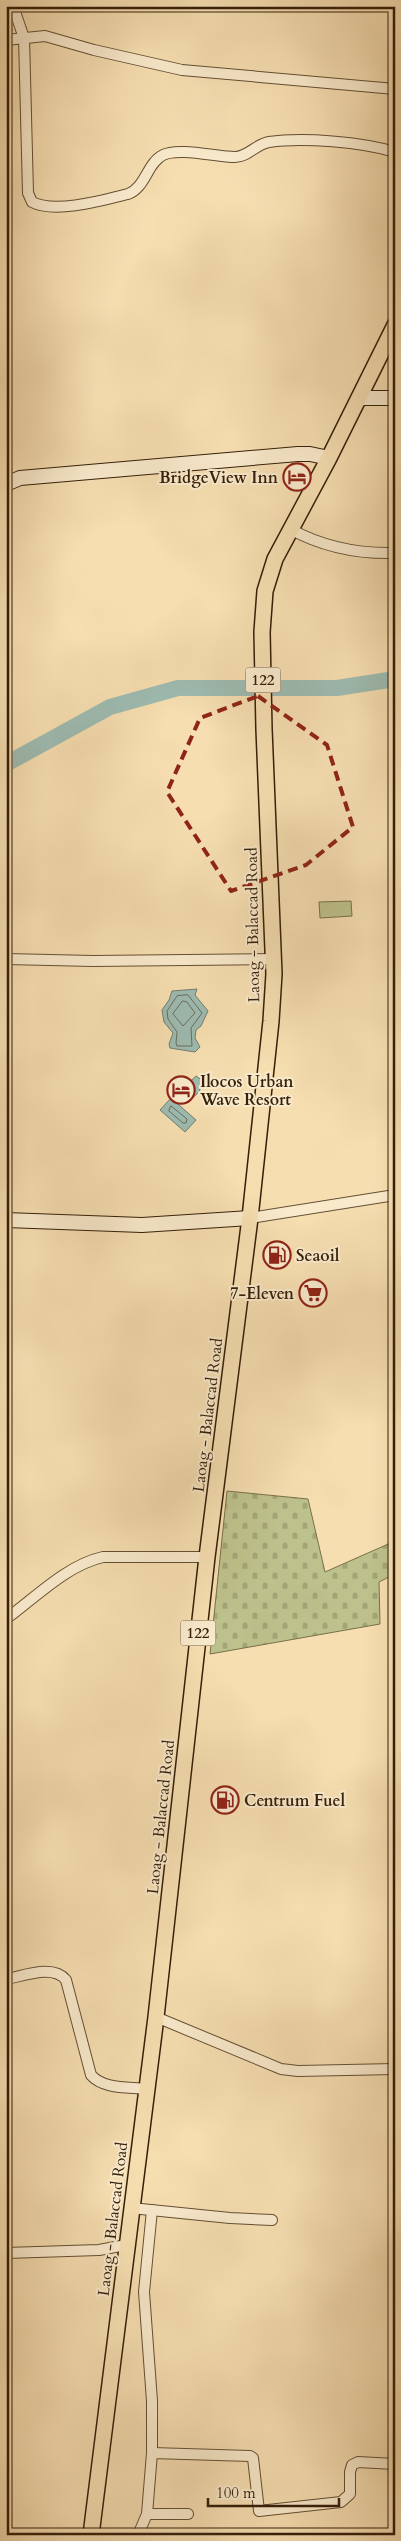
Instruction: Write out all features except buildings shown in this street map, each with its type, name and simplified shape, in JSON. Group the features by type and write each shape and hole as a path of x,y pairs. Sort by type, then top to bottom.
{"main road":[{"name":"Laoag - Balaccad Road","path":"91,2535 145,2089 156,2018 207,1557 250,1218 271,1021 273,959 262,632 268,576 395,325"}],"street":[{"path":"13,6 24,38 28,193 32,202 40,206 54,208 134,192 156,161 166,154 236,157 267,142 297,140 367,146 395,152"},
{"path":"6,40 37,36 53,37 94,50 182,70 395,89"},
{"path":"359,398 395,398"},
{"path":"6,484 20,478 265,457 310,454 329,458"},
{"path":"290,530 312,541 338,547 367,553 395,553"},
{"path":"6,959 93,961 273,959"},
{"path":"6,1220 142,1225 250,1218 395,1195"},
{"path":"6,1619 89,1560 103,1557 207,1557"},
{"path":"6,1979 53,1971 61,1974 66,1980 91,2075 96,2081 105,2085 145,2089"},
{"path":"156,2018 281,2069 298,2071 395,2069"},
{"path":"131,2208 272,2220"},
{"path":"138,2535 147,2514 152,2453 152,2401 144,2302 152,2210"},
{"path":"6,2253 99,2250 126,2246"},
{"path":"152,2453 250,2456 252,2458 259,2511 341,2502 350,2494 350,2472 352,2465 358,2462 395,2464"},
{"path":"147,2514 188,2514"}],"highlighted area":[{"path":"258,696 327,745 353,827 306,865 231,891 167,792 200,718"}],"green space":[{"path":"351,901 352,916 320,918 319,902"},
{"path":"227,1491 308,1499 325,1572 395,1541 395,1574 379,1582 380,1624 210,1654"}],"water":[{"path":"197,989 195,995 208,1011 201,1026 196,1030 195,1038 200,1047 195,1052 170,1048 169,1044 173,1033 164,1022 162,1010 169,1000 172,991"},
{"path":"196,1076 203,1081 199,1092 187,1103 182,1101 178,1093"},
{"path":"171,1098 196,1120 185,1132 160,1110"}],"waterway":[{"path":"6,764 110,707 178,688 337,688 395,679"}],"place":[{"name":"BridgeView Inn","path":"297,477"},
{"name":"Ilocos Urban Wave Resort","path":"181,1090"},
{"name":"Seaoil","path":"277,1255"},
{"name":"7-Eleven","path":"313,1293"},
{"name":"Centrum Fuel","path":"225,1800"}]}
